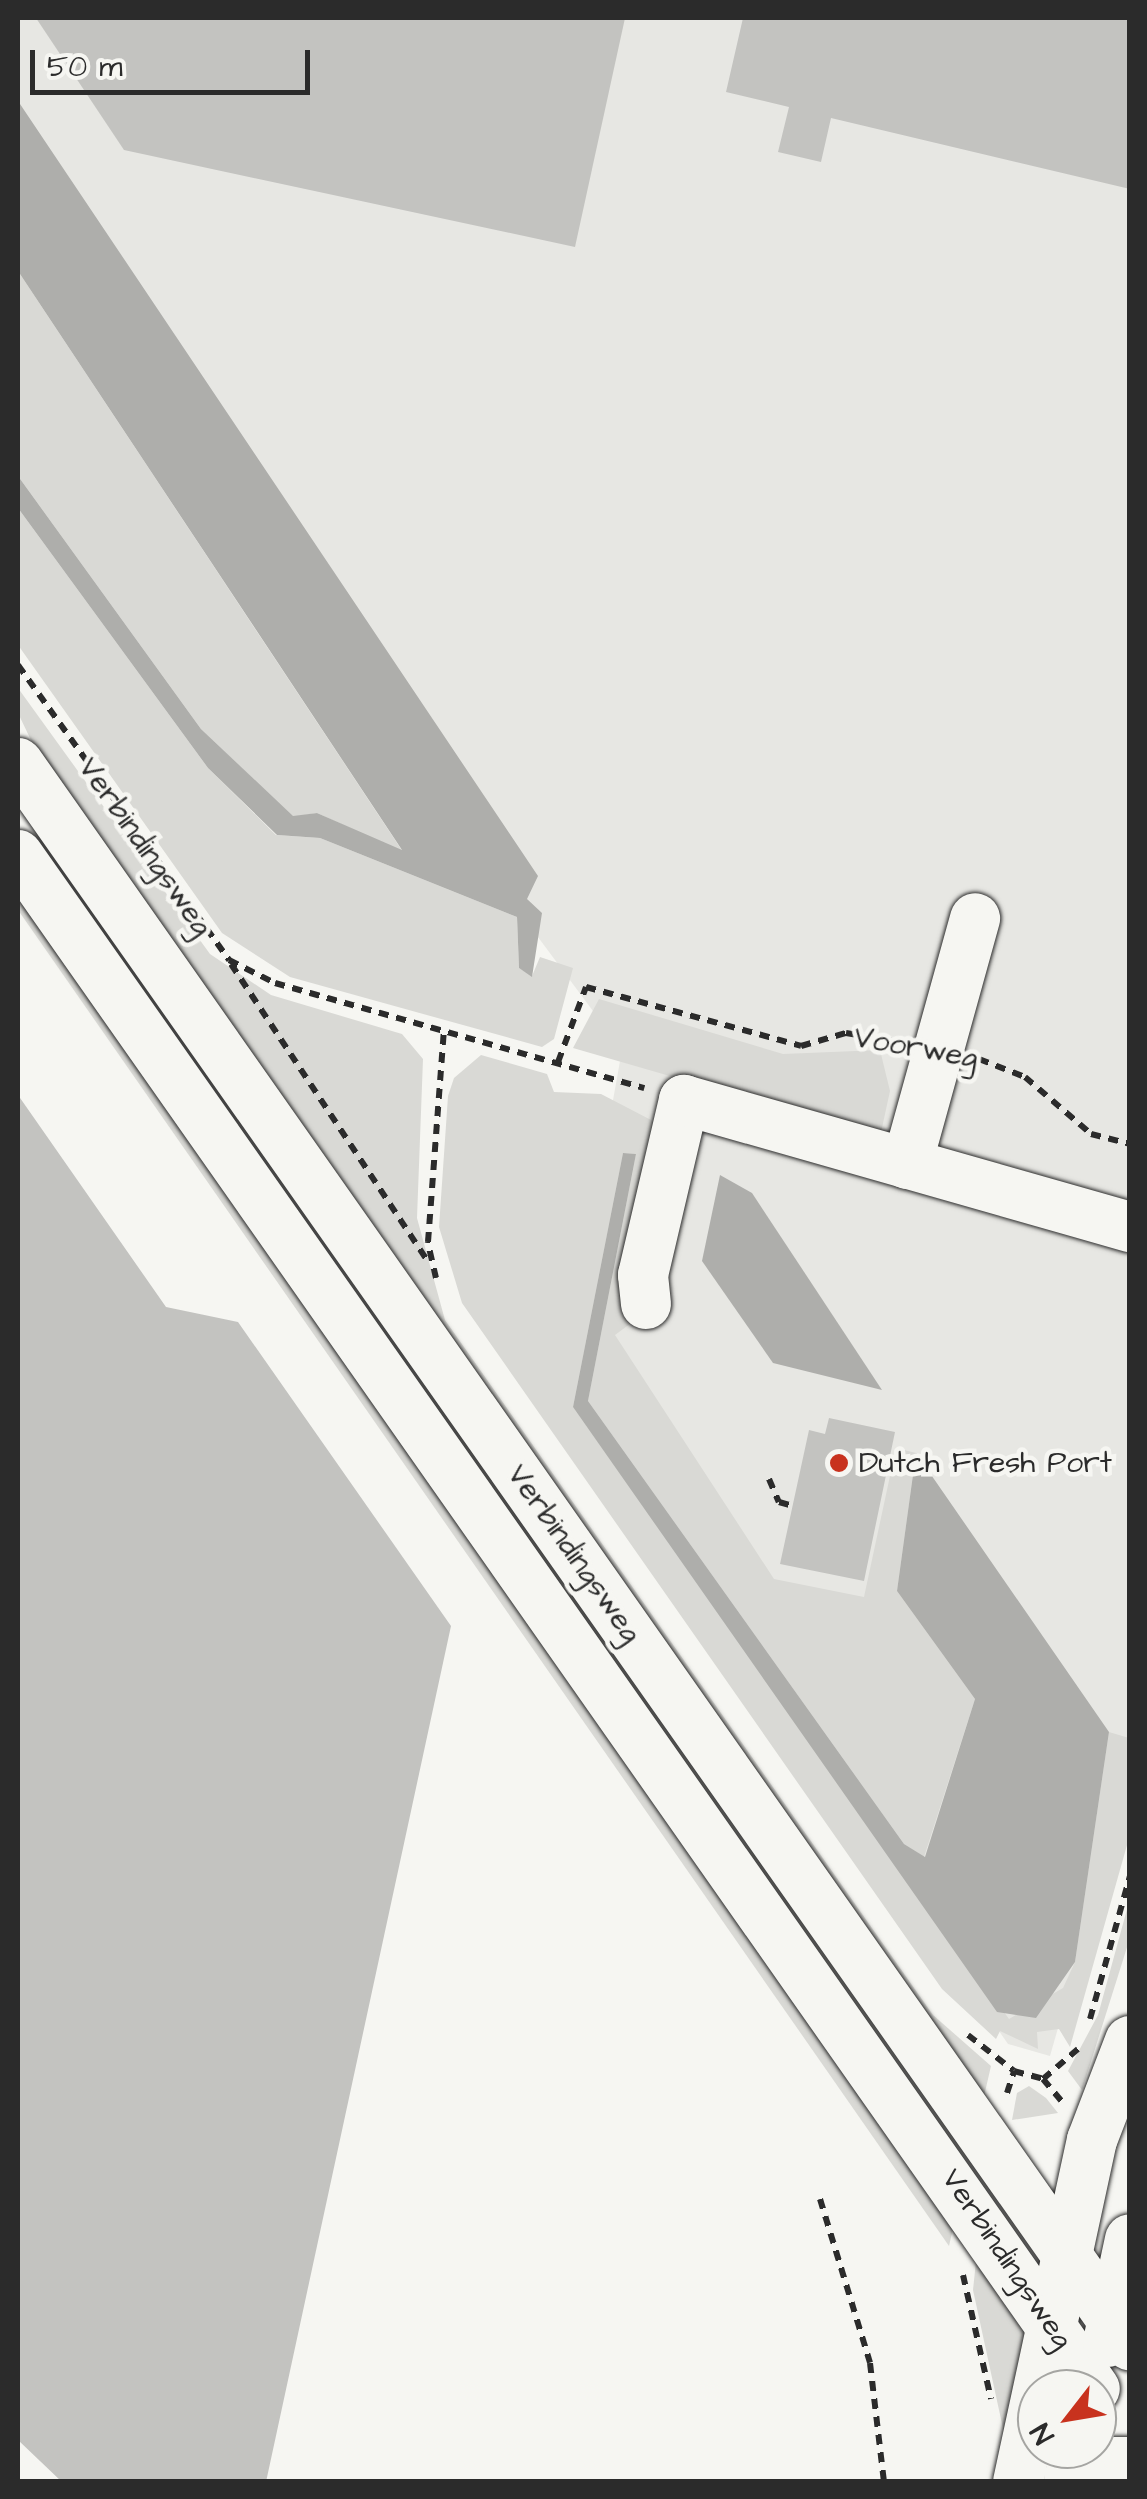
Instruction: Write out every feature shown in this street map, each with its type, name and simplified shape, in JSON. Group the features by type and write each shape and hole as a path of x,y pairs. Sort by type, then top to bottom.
{"street":[{"name":"Verbindingsweg","path":"18,763 1122,2334"},
{"name":"Verbindingsweg","path":"18,855 1082,2369"},
{"path":"907,1164 976,918"},
{"path":"646,1304 643,1275 684,1100 1130,1227"},
{"path":"1018,2482 1064,2253 1092,2140 1130,2041"},
{"path":"1001,2161 1046,2160 1092,2140"},
{"path":"1105,2369 1122,2334 1130,2240"}],"path":[{"name":"Verbindingsweg","path":"18,665 229,960 275,983 444,1030"},
{"path":"229,960 432,1268 441,1290"},
{"name":"Voorweg","path":"558,1062 586,987 800,1046 846,1033 939,1049 1024,1077 1091,1134 1130,1144"},
{"path":"432,1268 444,1030 684,1100"},
{"path":"769,1479 778,1502 792,1506"},
{"path":"1044,2080 1081,2046 1130,1876"},
{"path":"954,2024 1014,2070"},
{"path":"820,2200 870,2363 884,2482"},
{"path":"967,2257 962,2291 994,2422"}],"shaded area":[{"path":"18,18 1129,18 1130,1777 1050,2056 1008,2044 559,1401 622,1050 232,526 18,193"},
{"path":"18,101 538,876 527,899 542,913 532,977 519,968 517,917 320,838 277,835 208,768 18,508 18,476 201,729 293,816 317,813 402,850 18,271"},
{"path":"18,271 403,852 317,813 293,817 201,729 18,476"},
{"path":"18,508 208,768 276,835 320,838 517,917 519,968 532,976 540,957 573,968 554,1039 542,1047 290,977 222,933 18,645"},
{"path":"18,688 210,954 271,995 402,1034 423,1059 417,1218 445,1320 933,2015 991,2066 982,2105 59,799 18,713"},
{"path":"18,878 956,2215 949,2246 18,910"},
{"path":"599,999 783,1054 880,1050 890,1091 880,1137 573,1048"},
{"path":"481,1055 547,1074 554,1092 601,1094 653,1121 638,1318 615,1335 774,1579 864,1597 896,1448 916,1453 897,1591 975,1699 924,1857 904,1844 588,1401 636,1154 623,1153 573,1407 1009,2019 1063,1988 1075,1962 1109,1732 1129,1738 1129,1838 1070,2047 1059,2029 1037,2032 1038,2049 1000,2031 996,2039 942,1989 462,1303 439,1227 448,1096 454,1078"},
{"path":"623,1153 636,1154 588,1401 904,1844 925,1857 975,1699 897,1591 916,1453 1109,1732 1075,1962 1036,2018 997,2012 573,1407"},
{"path":"720,1175 752,1193 882,1390 773,1363 702,1261"},
{"path":"1129,1902 1129,1941 1082,2090 1068,2071 1098,2015"},
{"path":"1029,2086 1058,2113 1012,2120 1017,2093"},
{"path":"977,2252 1033,2332 1022,2369 1017,2369 1017,2388 1004,2433 973,2290"}],"building":[{"path":"36,18 625,18 575,247 124,150"},
{"path":"743,18 1130,18 1130,189 831,118 821,162 778,152 789,107 726,92"},
{"path":"18,1095 166,1307 238,1322 451,1626 266,2482 62,2482 18,2440"},
{"path":"829,1418 895,1432 864,1581 780,1564 809,1430 825,1434"}],"place":[{"name":"Dutch Fresh Port","path":"839,1463"}]}
